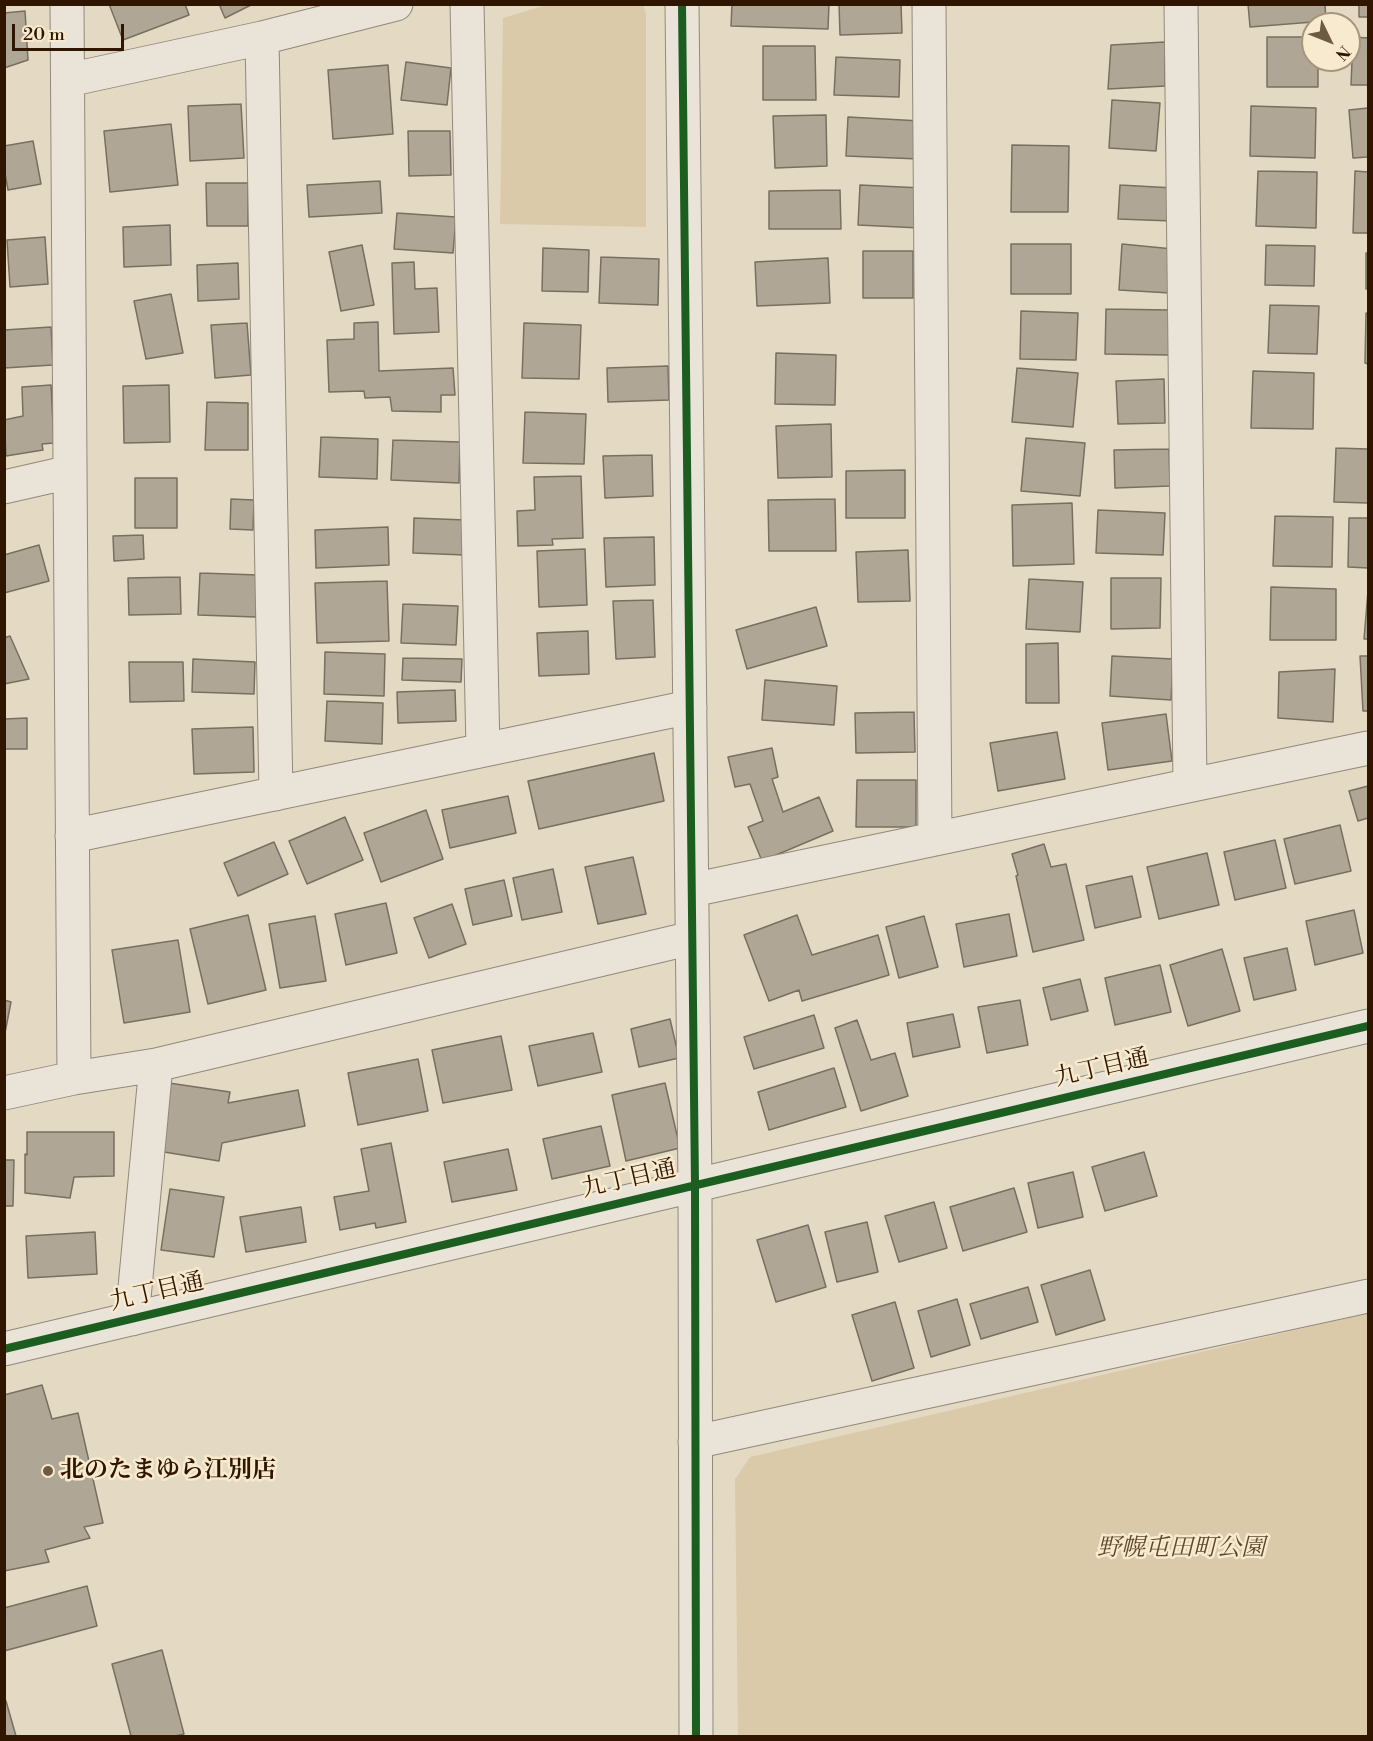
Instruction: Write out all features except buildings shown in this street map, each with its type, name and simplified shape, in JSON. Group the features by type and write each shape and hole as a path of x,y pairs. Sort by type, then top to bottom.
{"street":[{"path":"67,4 74,1078"},
{"path":"68,80 262,38 396,4"},
{"path":"467,4 483,750"},
{"path":"682,4 695,1185 696,1737"},
{"path":"929,4 935,839"},
{"path":"1181,4 1190,785"},
{"path":"262,38 276,794"},
{"path":"4,487 70,472"},
{"path":"72,836 690,707"},
{"path":"692,890 1368,748"},
{"path":"4,1093 74,1078 156,1065 692,938"},
{"name":"九丁目通","path":"4,1349 1368,1026"},
{"path":"132,1319 156,1065"},
{"path":"695,1442 1368,1296"}],"green space":[{"path":"546,5 643,5 646,13 646,227 500,224 503,18"},
{"name":"野幌屯田町公園","path":"1368,1313 1368,1736 738,1736 735,1479 750,1457"}],"cycle path":[{"path":"682,4 695,1185 696,1736"},
{"path":"4,1349 1368,1026"}],"place":[{"name":"北のたまゆら江別店","path":"48,1471"}]}
